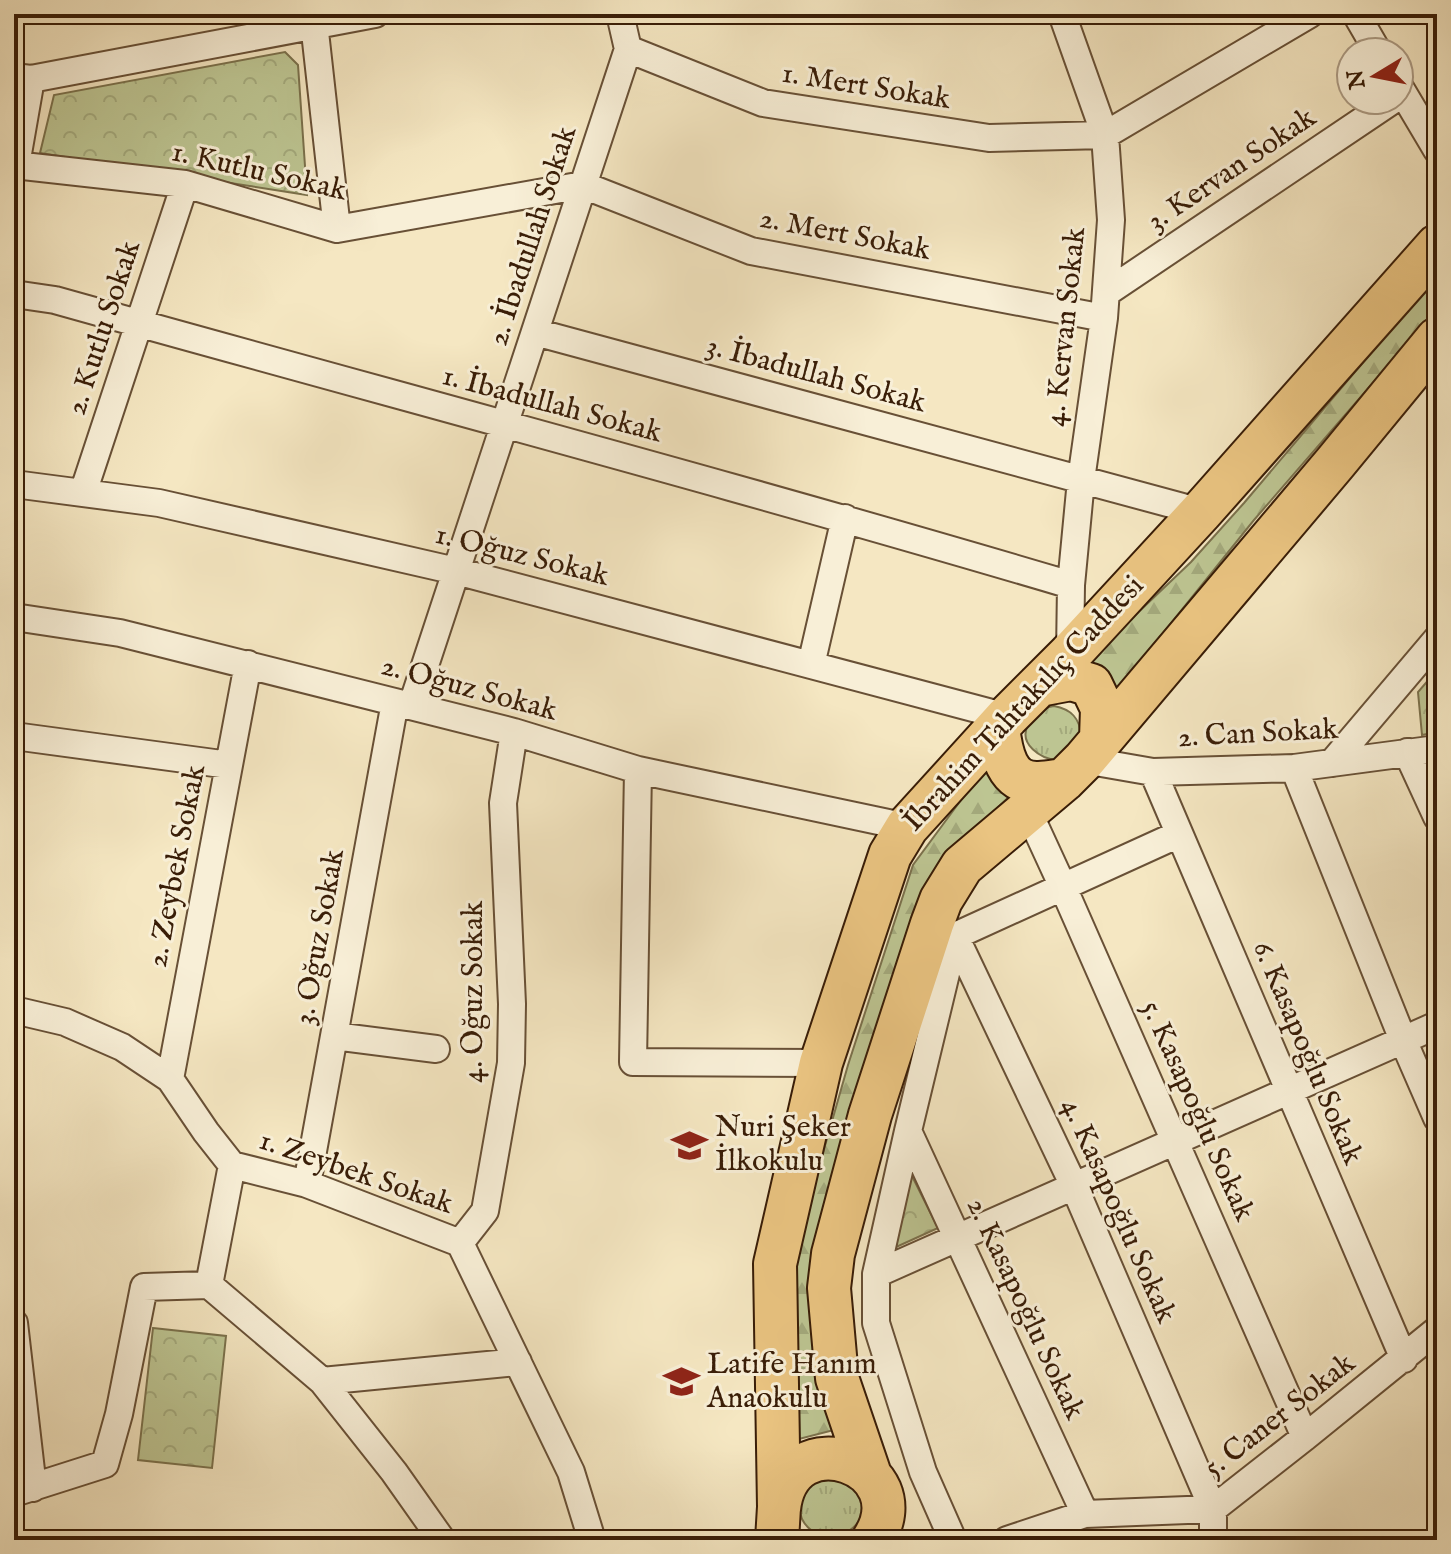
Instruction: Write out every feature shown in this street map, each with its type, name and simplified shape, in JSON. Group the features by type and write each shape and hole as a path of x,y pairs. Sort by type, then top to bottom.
{"main road":[{"name":"İbrahim Tahtakılıç Caddesi","path":"782,1529 775,1264 821,1063 890,855 907,827 1201,512 1437,246"},
{"path":"884,1532 878,1487 870,1475 837,1378 829,1288 833,1254 870,1115 943,930 941,900 962,866 1083,760 1437,339"},
{"path":"1002,722 1001,754 1013,775 1035,784 1083,760 1102,708 1091,685 1071,679 1039,685"},
{"path":"782,1529 783,1489 793,1474 807,1463 824,1458 842,1459 858,1465 870,1475"}],"street":[{"path":"15,165 23,78 314,20 375,14"},
{"path":"620,14 628,49"},
{"name":"4. Kervan Sokak","path":"1062,14 1105,135 1111,220 1105,305 1081,480 1071,585 1070,654"},
{"path":"1105,135 1310,14"},
{"path":"1356,14 1369,36"},
{"path":"314,20 337,229"},
{"name":"1. Mert Sokak","path":"628,49 763,103 989,138 1105,135"},
{"name":"2. İbadullah Sokak","path":"404,703 456,571 628,49"},
{"name":"3. Kervan Sokak","path":"1105,305 1368,116"},
{"path":"1414,116 1437,150"},
{"name":"1. Kutlu Sokak","path":"15,165 185,184 337,229 583,185"},
{"name":"2. Kutlu Sokak","path":"83,493 185,184"},
{"name":"2. Mert Sokak","path":"583,185 751,251 1105,305"},
{"name":"1. İbadullah Sokak","path":"14,294 55,300 845,518 1071,585"},
{"name":"3. İbadullah Sokak","path":"535,332 1201,512"},
{"name":"1. Oğuz Sokak","path":"14,484 159,503 456,571 811,665 1002,722"},
{"path":"811,665 845,518"},
{"name":"2. Oğuz Sokak","path":"14,617 120,633 514,732 638,770 907,827"},
{"path":"1332,763 1437,639"},
{"name":"2. Zeybek Sokak","path":"170,1079 248,664"},
{"name":"3. Oğuz Sokak","path":"307,1184 334,1036 404,703"},
{"name":"4. Oğuz Sokak","path":"460,1243 485,1211 511,1063 512,1004 503,803 514,732"},
{"path":"15,741 229,765"},
{"name":"2. Can Sokak","path":"1083,760 1153,772 1294,768 1437,749"},
{"path":"1407,752 1437,817"},
{"path":"1294,768 1437,1118"},
{"path":"638,770 633,1062 821,1063"},
{"name":"6. Kasapoğlu Sokak","path":"1153,772 1404,1359"},
{"name":"5. Kasapoğlu Sokak","path":"1028,811 1305,1437"},
{"path":"953,1540 923,1472 876,1323 876,1274 908,1131 943,930 1063,887 1179,834"},
{"name":"4. Kasapoğlu Sokak","path":"943,930 1074,1186 1213,1509 1213,1535 1217,1540"},
{"name":"1. Zeybek Sokak","path":"14,1010 65,1022 94,1034 122,1047 170,1079 232,1165 307,1184 460,1243 571,1472 592,1540"},
{"path":"876,1274 1437,1025"},
{"path":"334,1036 436,1049"},
{"name":"2. Kasapoğlu Sokak","path":"908,1131 1085,1514"},
{"path":"209,1285 232,1165"},
{"path":"14,1323 24,1491 105,1464 119,1414 144,1287 209,1285 322,1381 394,1472 442,1540"},
{"name":"5. Caner Sokak","path":"1007,1540 1085,1514 1213,1509 1437,1330"},
{"path":"322,1381 518,1362"}],"green space":[{"path":"285,52 298,65 307,195 40,153 54,95"},
{"path":"1437,275 1437,309 1254,520 1115,693 1084,664 1191,562"},
{"path":"1437,670 1437,732 1422,735 1418,692"},
{"path":"1054,706 1074,715 1081,736 1057,760 1038,753 1026,738 1030,722 1045,709"},
{"path":"984,769 1016,790 942,861 870,1052 834,1430 799,1439 796,1258 801,1230 848,1065 913,865"},
{"path":"909,1170 938,1228 894,1248"},
{"path":"153,1328 226,1336 212,1468 138,1460"},
{"path":"837,1476 853,1488 860,1497 863,1509 853,1528 843,1534 821,1535 810,1529 802,1519 800,1501 809,1484"}],"place":[{"name":"Nuri Şeker İlkokulu","path":"689,1145"},
{"name":"Latife Hanım Anaokulu","path":"681,1382"}]}
